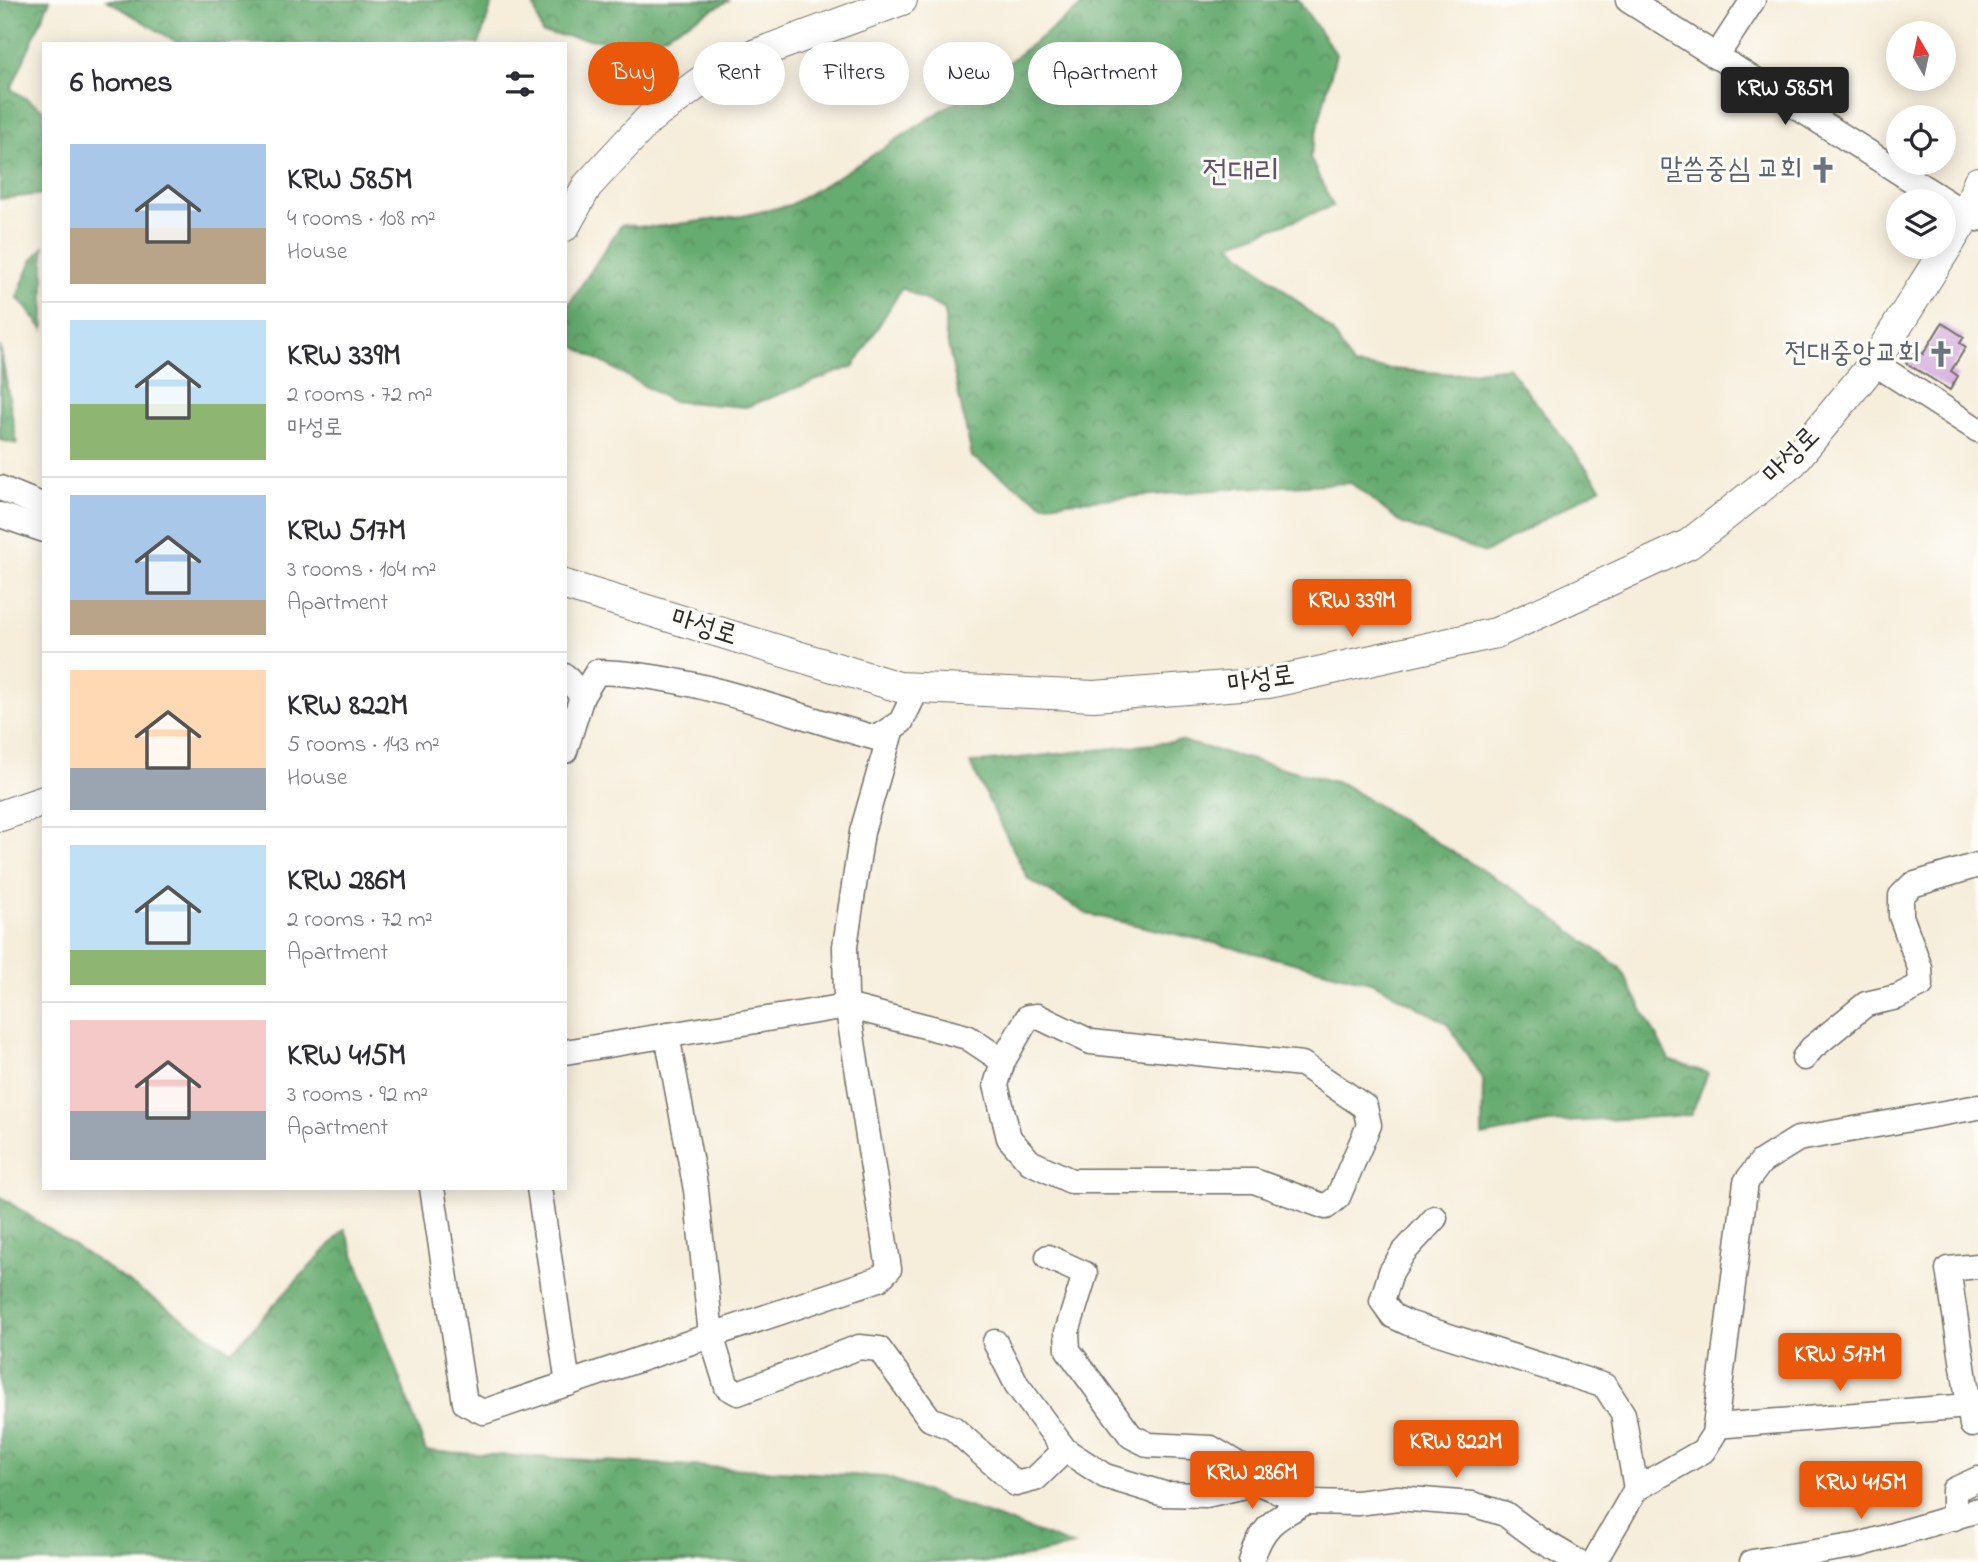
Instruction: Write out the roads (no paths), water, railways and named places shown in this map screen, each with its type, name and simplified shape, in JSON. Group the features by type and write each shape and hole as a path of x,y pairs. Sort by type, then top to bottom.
{"main road":[{"path":"567,222 587,186 649,119 722,67 902,0"},
{"name":"마성로","path":"567,586 900,687 918,688 1094,696 1268,683 1496,633 1689,544 1792,463 1874,363 1973,217 1978,182"},
{"path":"0,816 42,803"}],"street":[{"path":"1628,0 1973,217"},
{"path":"1716,57 1753,0"},
{"path":"1874,363 1978,430"},
{"path":"0,488 42,505"},
{"path":"0,514 42,529"},
{"path":"567,744 582,695 597,672 685,682 876,738 901,722 918,688"},
{"path":"567,678 582,695"},
{"path":"432,1190 465,1403 483,1412 879,1279 889,1269 847,1006 845,946 862,832 892,728"},
{"path":"1804,1058 1812,1048 1866,1004 1897,997 1921,985 1920,968 1900,916 1901,896 1912,885 1978,865"},
{"path":"567,1052 847,1006 967,1037 1003,1061"},
{"path":"1037,1016 1091,1042 1302,1065 1365,1107 1370,1125 1338,1197 1325,1207 1254,1181 1071,1181 1030,1162 1009,1138 996,1085 1003,1061 1028,1017 1037,1016"},
{"path":"667,1035 696,1190 711,1335 727,1387 738,1393 859,1347 879,1349 930,1419 953,1428 1016,1484 1035,1479 1065,1450"},
{"path":"1594,1562 1636,1489 1703,1451 1714,1434 1746,1182 1761,1162 1798,1139 1978,1107"},
{"path":"539,1190 568,1384"},
{"path":"1434,1218 1403,1253 1391,1272 1382,1301 1393,1316 1605,1386 1623,1414 1636,1489"},
{"path":"1048,1257 1085,1274 1067,1332 1068,1350 1131,1436 1149,1445 1211,1448 1246,1469 1258,1483 1306,1502 1357,1503 1398,1498 1472,1504 1505,1514 1539,1539 1578,1562"},
{"path":"1715,1426 1973,1415 1948,1269 1978,1266"},
{"path":"995,1342 1017,1385 1065,1450 1105,1476 1164,1494 1206,1495 1258,1483"},
{"path":"1954,1518 1954,1490 1978,1479"},
{"path":"1251,1562 1258,1541 1273,1520 1306,1502"},
{"path":"1752,1562 1859,1545 1978,1510"}],"place":[{"name":"말씀중심 교회","path":"1823,170"},
{"name":"전대중앙교회","path":"1941,354"}],"district":[{"name":"전대리","path":"1241,173"}]}
